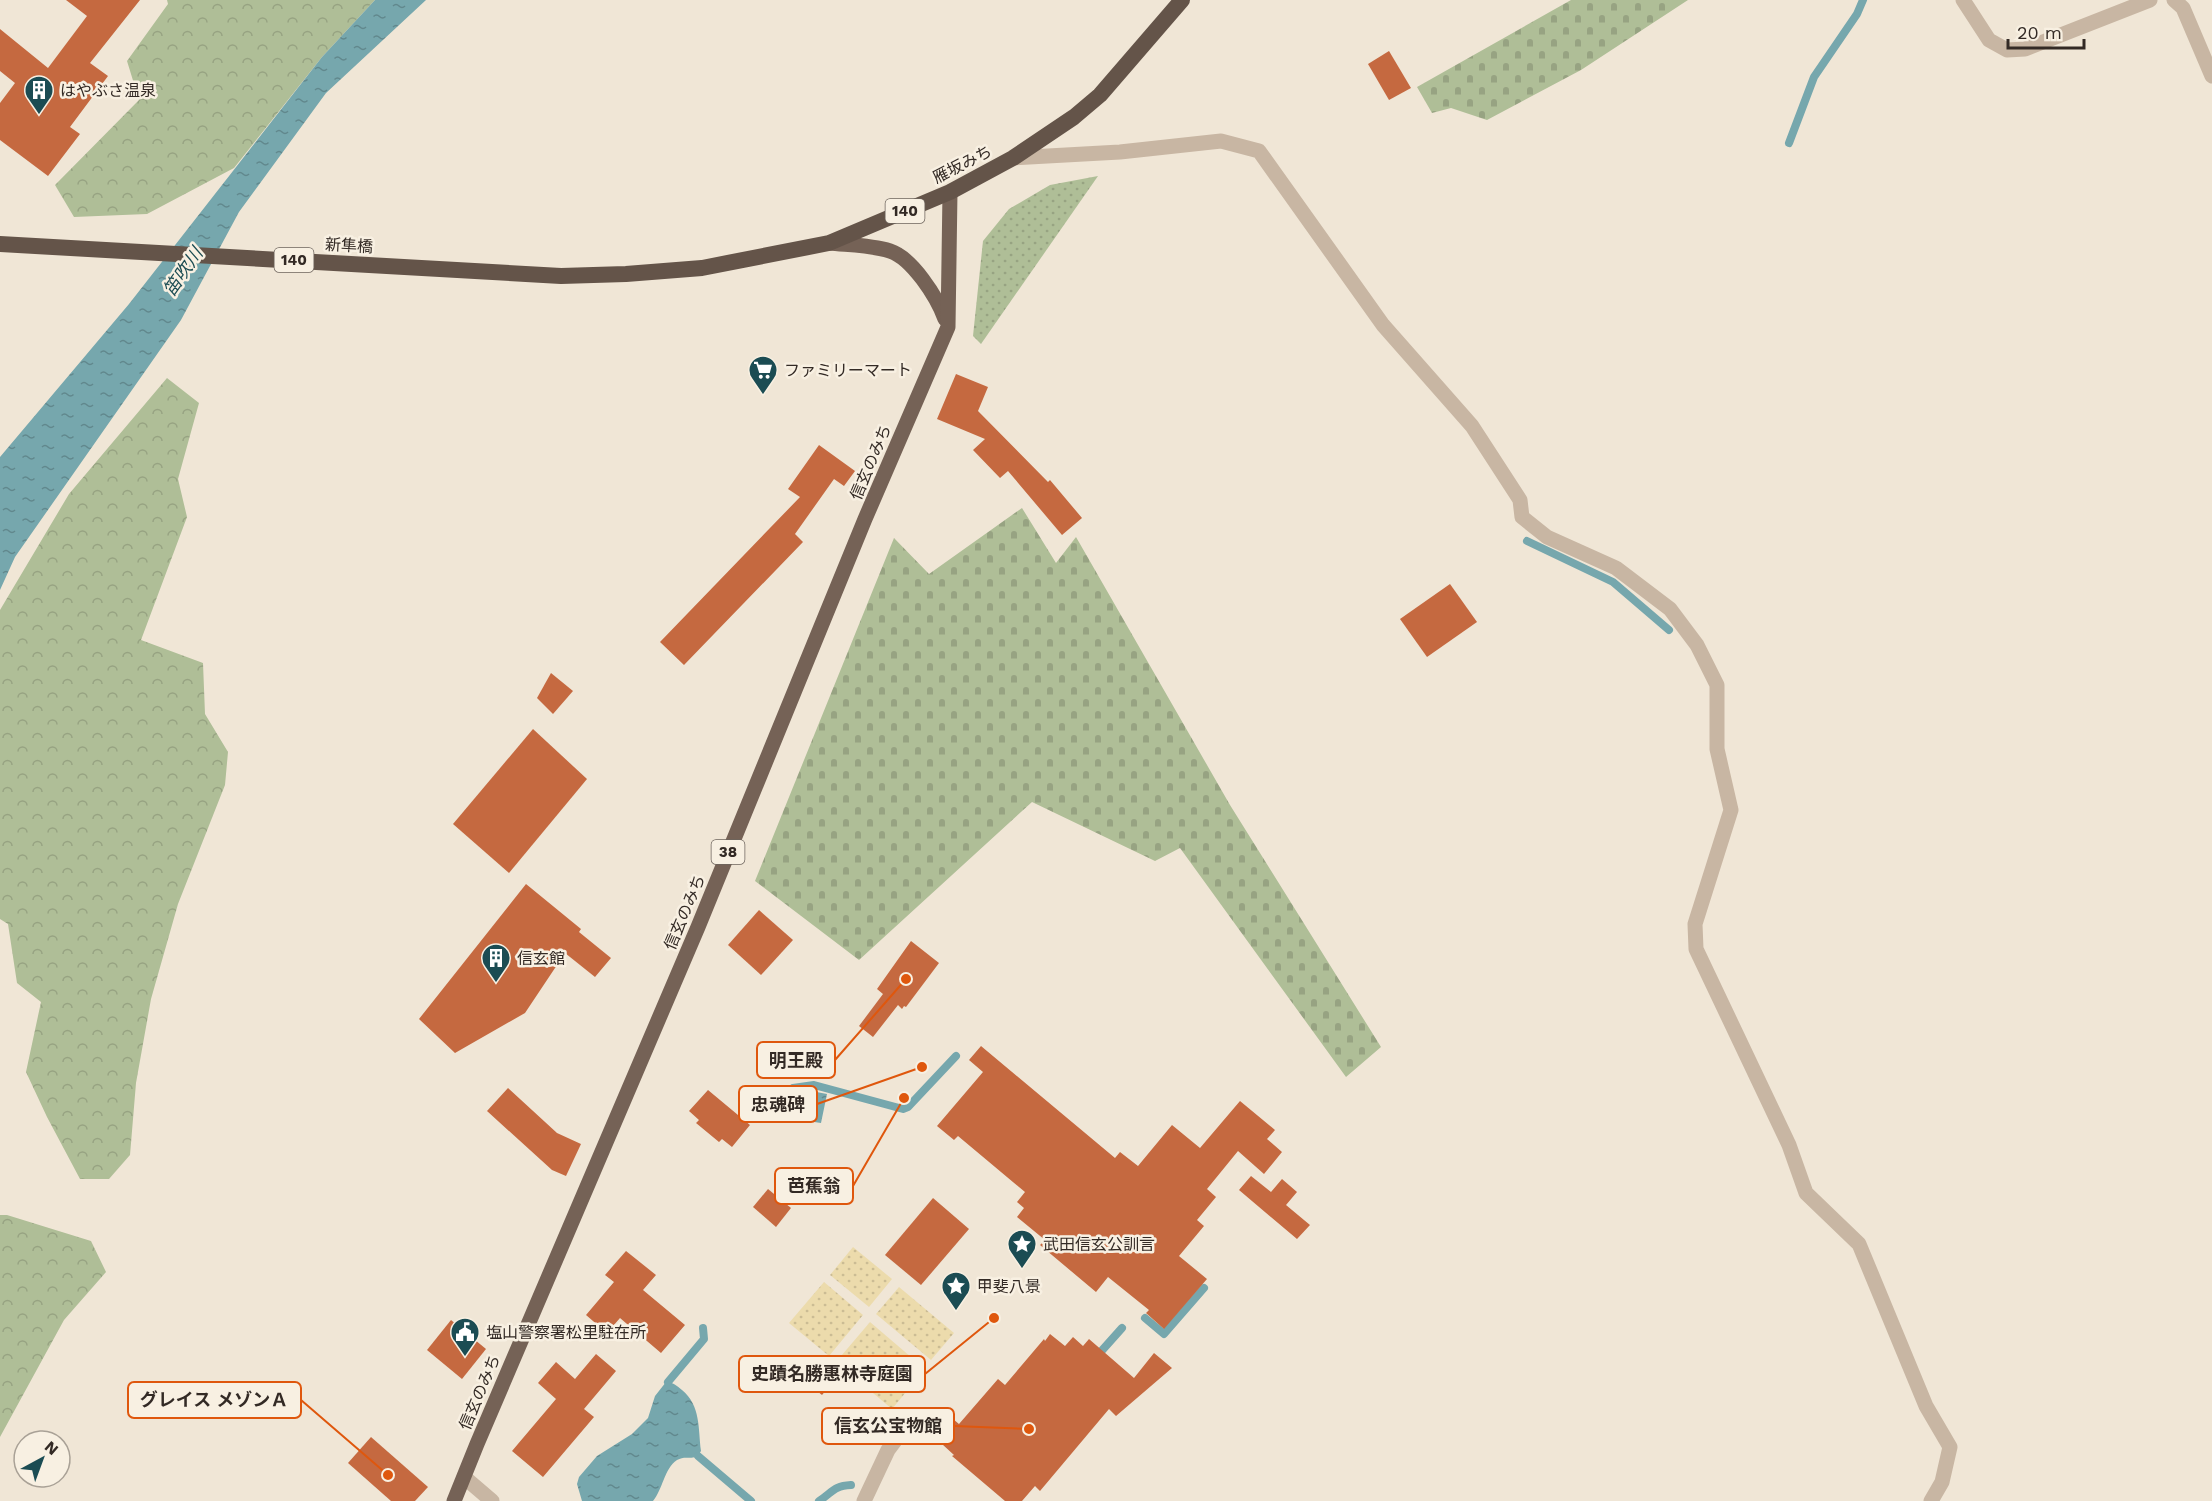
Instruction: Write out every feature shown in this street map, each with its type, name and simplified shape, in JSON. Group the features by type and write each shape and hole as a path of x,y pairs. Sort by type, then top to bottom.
{"highway":[{"name":"雁坂みち","path":"561,276 702,268 829,243 950,192 1013,158 1074,117 1100,95 1182,0"},
{"name":"新隼橋","path":"0,244 561,276"}],"main road":[{"name":"信玄のみち","path":"454,1501 698,927 865,519 948,327 950,192"},
{"path":"829,243 891,251 917,271 939,302 948,327"}],"street":[{"path":"1963,0 1989,40 2007,50 2025,49 2150,0"},
{"path":"2174,0 2183,8 2212,76"},
{"path":"1013,158 1120,152 1221,141 1259,151 1383,324 1472,426 1520,500 1522,517 1547,537 1616,568 1670,609 1697,645 1717,686 1717,749 1731,810 1695,924 1696,949 1789,1145 1806,1192 1859,1244 1926,1406 1950,1448 1942,1482 1931,1501"},
{"path":"864,1501 888,1450 900,1434"},
{"path":"464,1477 492,1501"}],"green space":[{"path":"167,0 375,0 322,57 234,168 147,214 74,217 55,185 139,100 127,61 168,4"},
{"path":"1571,0 1688,0 1581,70 1487,120 1451,108 1432,113 1417,87"},
{"path":"1098,176 981,344 973,336 983,241 1009,209 1050,185"},
{"path":"167,378 199,403 178,479 187,517 141,640 203,663 205,714 228,752 225,785 178,904 151,999 136,1083 130,1155 109,1179 80,1179 26,1072 41,1002 17,983 8,924 0,919 0,610 69,494"},
{"path":"1022,508 1056,563 1076,537 1230,805 1381,1047 1346,1077 1180,848 1155,861 1032,802 859,960 755,881 894,538 929,574"},
{"path":"0,1215 7,1215 91,1241 106,1272 64,1320 0,1437"}],"sand":[{"path":"853,1247 892,1279 869,1307 830,1275"},
{"path":"824,1282 863,1315 829,1356 789,1323"},
{"path":"899,1287 954,1333 931,1360 876,1314"},
{"path":"870,1322 925,1369 892,1409 836,1362"}],"water":[{"name":"笛吹川","path":"375,0 426,0 326,93 239,212 181,320 15,557 0,590 0,457 129,304 322,57"},
{"path":"800,1091 827,1094 821,1123 803,1120 795,1116 793,1112 793,1098"},
{"path":"666,1382 673,1383 693,1403 698,1418 701,1451 696,1457 681,1458 673,1464 653,1501 582,1501 577,1484 579,1477 597,1456 632,1434 648,1418 655,1396"}],"building":[{"name":"はやぶさ温泉","path":"66,0 140,0 90,63 108,76 70,127 80,134 48,176 0,140 0,103 15,83 0,71 0,29 48,68 87,16"},
{"path":"1389,51 1411,88 1389,100 1368,64"},
{"path":"956,374 988,387 978,411 1048,482 1050,480 1082,518 1062,535 1008,471 1000,478 973,450 985,439 937,419"},
{"path":"819,445 855,471 844,486 834,479 795,534 803,542 684,665 660,642 800,497 788,489"},
{"path":"1450,584 1477,622 1427,657 1400,619"},
{"path":"551,673 573,691 553,714 537,698"},
{"path":"533,729 587,779 509,873 453,824"},
{"name":"信玄館","path":"526,884 581,929 579,932 611,958 595,977 565,953 525,1013 455,1053 419,1019"},
{"path":"759,910 793,940 761,975 728,945"},
{"path":"911,941 939,963 906,1007 902,1009 898,1005 873,1037 859,1026 883,994 877,989"},
{"path":"981,1046 1115,1158 1120,1152 1138,1166 1172,1125 1200,1148 1240,1101 1275,1130 1267,1139 1282,1152 1264,1174 1238,1151 1207,1189 1216,1197 1197,1220 1204,1226 1179,1256 1207,1279 1164,1329 1146,1313 1149,1310 1108,1277 1096,1292 1040,1245 1045,1240 1017,1217 1024,1208 1017,1202 1025,1192 958,1136 954,1140 937,1126 983,1072 969,1060"},
{"path":"508,1088 557,1133 581,1144 566,1176 552,1170 487,1111"},
{"path":"708,1090 750,1125 732,1147 722,1139 719,1142 696,1123 699,1120 689,1111"},
{"path":"1251,1176 1271,1192 1282,1179 1297,1192 1286,1205 1310,1225 1297,1239 1239,1190"},
{"path":"768,1189 791,1208 776,1227 753,1207"},
{"path":"933,1198 969,1229 921,1285 885,1255"},
{"path":"626,1251 656,1275 643,1290 685,1325 661,1353 620,1318 607,1333 586,1315 614,1282 605,1275"},
{"path":"451,1320 486,1349 462,1379 427,1350"},
{"path":"1050,1334 1065,1346 1073,1337 1083,1346 1089,1339 1134,1378 1154,1353 1172,1368 1116,1416 1109,1409 1040,1491 1035,1486 1022,1501 1005,1501 952,1456 954,1455 931,1434 947,1414 959,1424 998,1379 1005,1385"},
{"path":"596,1354 616,1371 584,1409 594,1417 543,1477 512,1451 556,1399 538,1383 556,1362 575,1379"},
{"path":"816,1358 838,1376 822,1395 800,1377"},
{"path":"371,1437 428,1487 415,1501 391,1501 348,1463"}],"waterway":[{"path":"1789,143 1814,77 1857,14 1863,0"},
{"path":"1527,541 1613,582 1669,630"},
{"path":"774,1105 793,1088 814,1085 903,1109 908,1107 956,1056"},
{"path":"1145,1318 1164,1334 1204,1288"},
{"path":"668,1382 704,1339 703,1328"},
{"path":"1097,1356 1122,1328"},
{"path":"698,1456 751,1501"},
{"path":"819,1501 837,1488 851,1485"}],"place":[{"name":"はやぶさ温泉","path":"39,116"},
{"name":"ファミリーマート","path":"763,396"},
{"name":"明王殿","path":"906,979"},
{"name":"信玄館","path":"496,984"},
{"name":"忠魂碑","path":"922,1067"},
{"name":"芭蕉翁","path":"904,1098"},
{"name":"武田信玄公訓言","path":"1022,1270"},
{"name":"甲斐八景","path":"956,1312"},
{"name":"史蹟名勝惠林寺庭園","path":"994,1318"},
{"name":"塩山警察署松里駐在所","path":"465,1358"},
{"name":"信玄公宝物館","path":"1029,1429"},
{"name":"グレイス メゾンＡ","path":"388,1475"}]}
